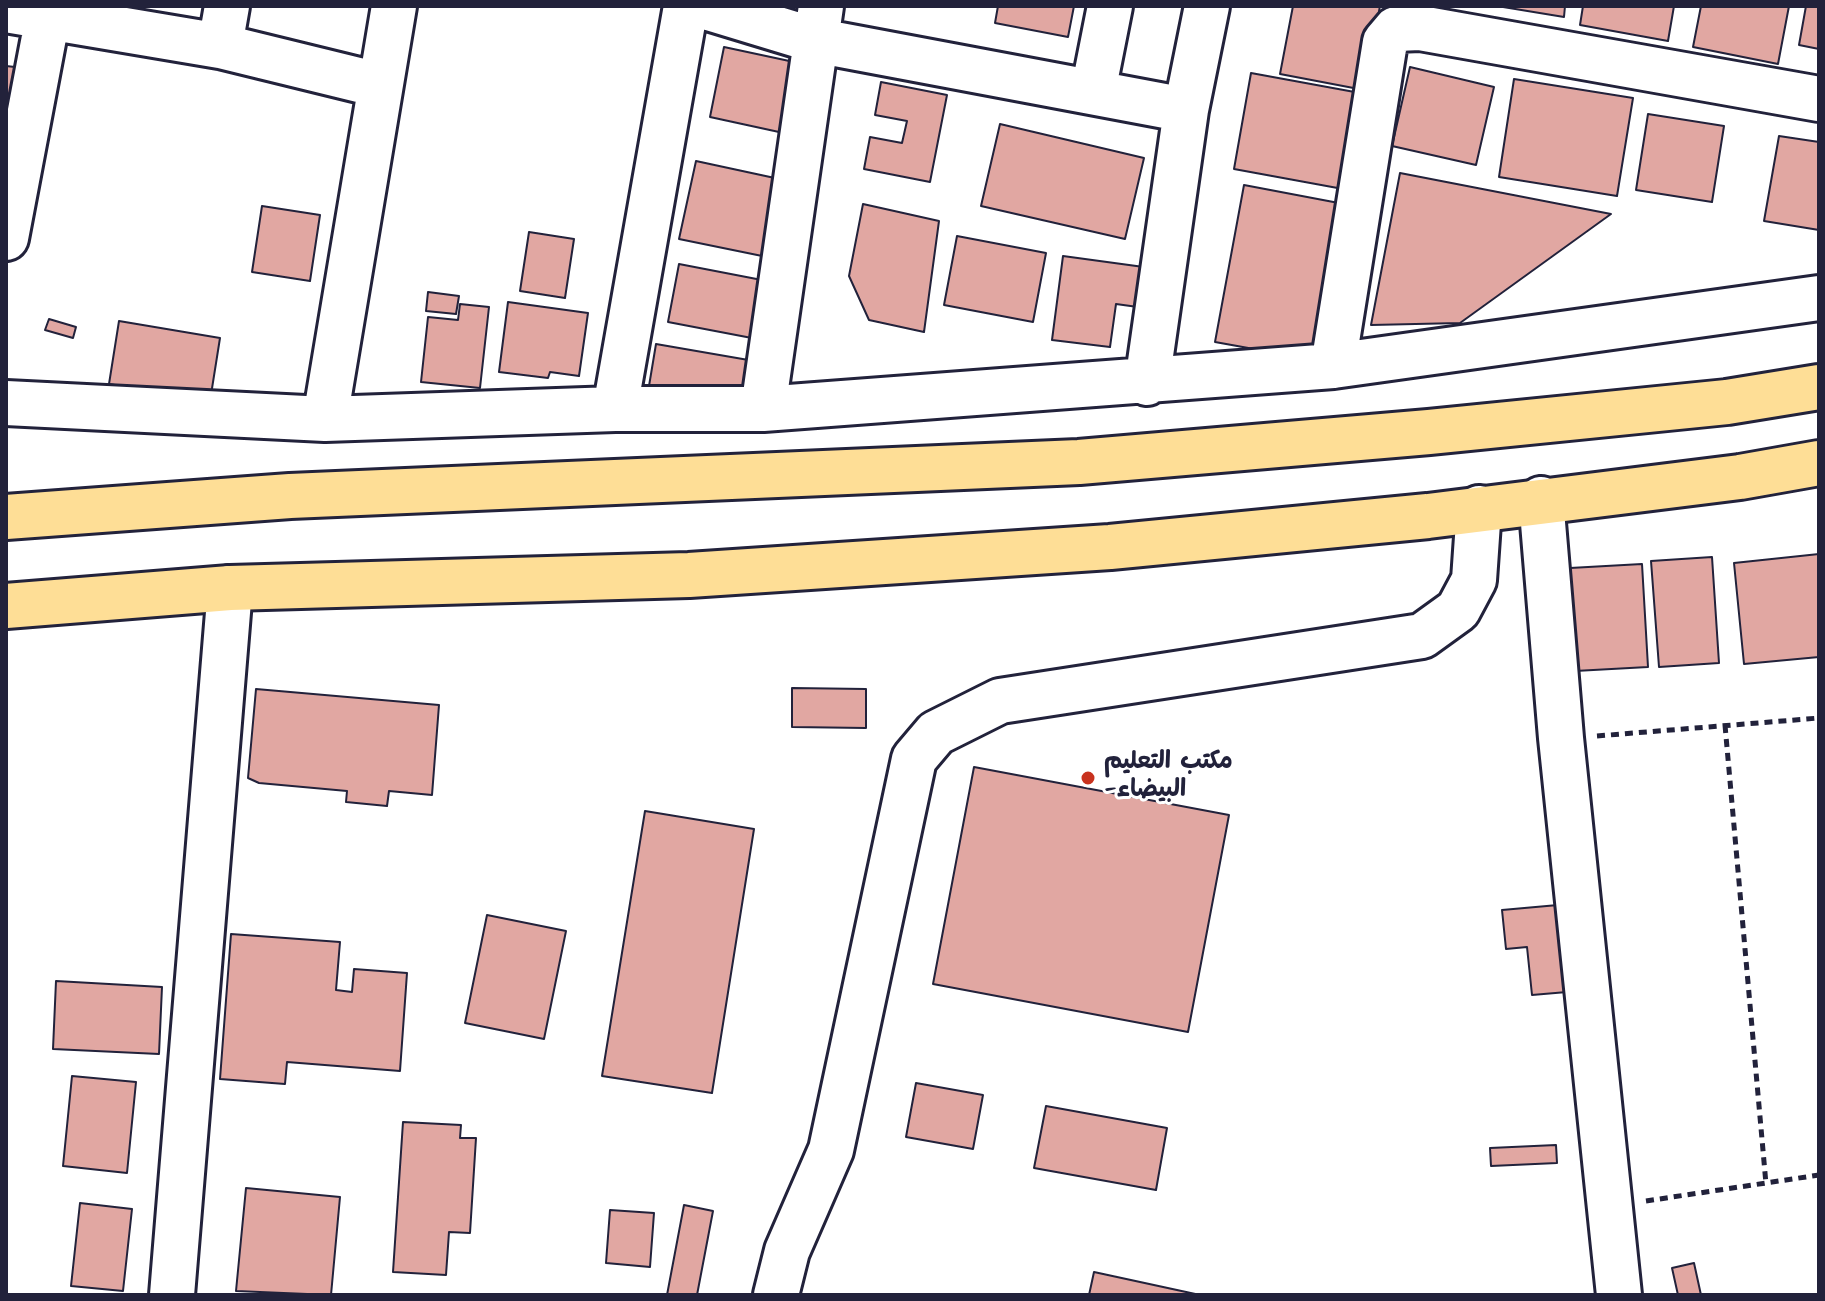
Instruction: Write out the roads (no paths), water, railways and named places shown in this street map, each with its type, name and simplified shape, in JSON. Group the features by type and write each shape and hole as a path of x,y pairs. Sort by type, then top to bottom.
{"highway":[{"path":"6,517 290,496 1079,462 1727,402 1819,387"},
{"path":"6,606 230,588 689,575 1110,547 1479,508 1740,477 1819,463"}],"street":[{"path":"325,419 394,6"},
{"path":"615,409 686,6"},
{"path":"702,6 818,23 1093,92 1186,110"},
{"path":"1093,92 1110,6"},
{"path":"1147,383 1186,110 1207,6"},
{"path":"6,238 27,13 224,26 379,85"},
{"path":"763,409 818,23"},
{"path":"1333,366 1385,42 1396,29 1420,28 1819,99"},
{"path":"6,403 325,419 615,409 763,409 1147,383 1333,366 1819,298"},
{"path":"1541,499 1561,738 1619,1295"},
{"path":"776,1295 787,1251 831,1150 914,759 936,733 1000,701 1422,636 1458,610 1474,580 1479,508"},
{"path":"172,1295 230,588"}],"place":[{"name":"مكتب التعليم -البيضاء","path":"1088,778"}]}
